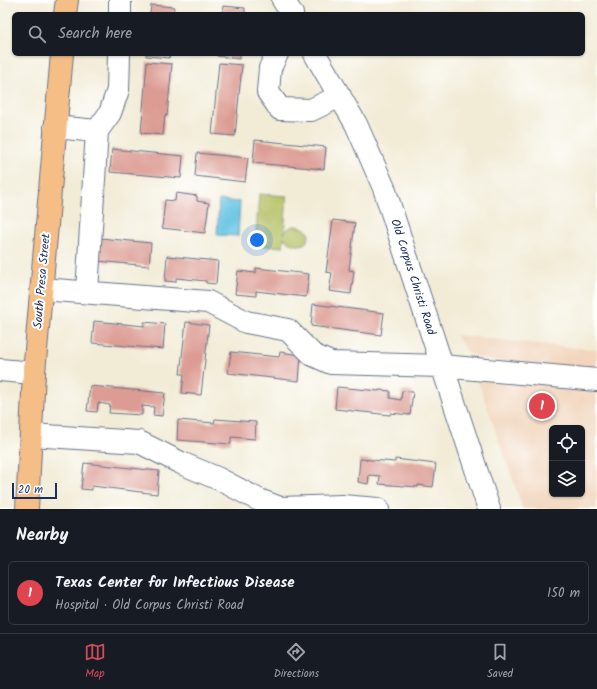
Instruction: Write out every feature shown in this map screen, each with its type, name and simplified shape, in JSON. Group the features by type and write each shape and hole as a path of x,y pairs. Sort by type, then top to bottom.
{"main road":[{"path":"66,12 67,0"},
{"name":"South Presa Street","path":"27,509 34,373 62,56"}],"street":[{"path":"120,0 120,12"},
{"path":"283,0 291,12"},
{"path":"87,292 98,131 110,112 118,90 119,56"},
{"path":"277,56 270,68 268,92 280,109 310,110 340,96"},
{"name":"Old Corpus Christi Road","path":"317,56 356,124 384,188 442,366 483,506"},
{"path":"55,127 98,131"},
{"path":"42,289 208,302 246,322 288,330 313,355 331,363 442,366 597,380"},
{"path":"0,370 34,373"},
{"path":"31,435 139,442 181,463 219,479 259,500 280,508 342,506 378,509"}],"shaded area":[{"path":"455,335 597,350 597,509 523,509 477,378 509,384 511,364 470,355"}],"green space":[{"path":"259,194 287,196 284,234 286,230 292,226 299,226 309,233 306,242 295,245 287,241 284,237 283,247 255,245"}],"water":[{"path":"219,200 240,202 238,236 217,235"}],"building":[{"path":"151,5 174,7 173,12 150,12"},
{"path":"223,6 245,8 245,12 222,12"},
{"path":"146,56 170,56 169,58"},
{"path":"217,56 240,56 239,59"},
{"path":"147,62 172,64 167,116 165,115 163,135 141,133"},
{"path":"219,63 242,65 235,136 212,134"},
{"path":"255,140 326,147 324,169 253,163"},
{"path":"112,149 183,156 181,178 110,172"},
{"path":"197,153 248,158 245,182 195,176"},
{"path":"176,193 197,196 197,201 209,203 205,233 162,228 165,200 175,201"},
{"path":"333,220 355,223 349,270 354,271 351,294 329,291 332,273 326,272"},
{"path":"100,238 151,243 149,266 98,261"},
{"path":"167,256 218,261 216,284 206,283 206,281 176,278 176,282 165,281"},
{"path":"256,268 309,274 306,297 256,291 256,296 235,294 238,271 256,273"},
{"path":"313,304 384,313 381,335 311,326"},
{"path":"94,321 144,326 144,322 165,324 163,349 92,343"},
{"path":"186,322 209,325 201,395 182,393 184,374 180,374"},
{"path":"231,352 279,357 280,352 301,355 299,381 228,373"},
{"path":"90,386 165,393 162,416 153,415 154,407 142,406 142,415 109,413 110,405 98,403 97,412 87,411"},
{"path":"337,387 390,391 390,398 401,400 402,391 413,392 410,415 391,413 390,415 335,409"},
{"path":"215,419 256,422 255,439 231,437 231,444 177,440 178,420 214,423"},
{"path":"360,459 395,462 395,459 436,464 433,487 379,484 380,476 369,475 368,484 358,482"},
{"path":"84,463 159,471 157,494 92,486 92,490 81,489"}],"place":[{"name":"Texas Center for Infectious Disease","path":"542,406"}]}
